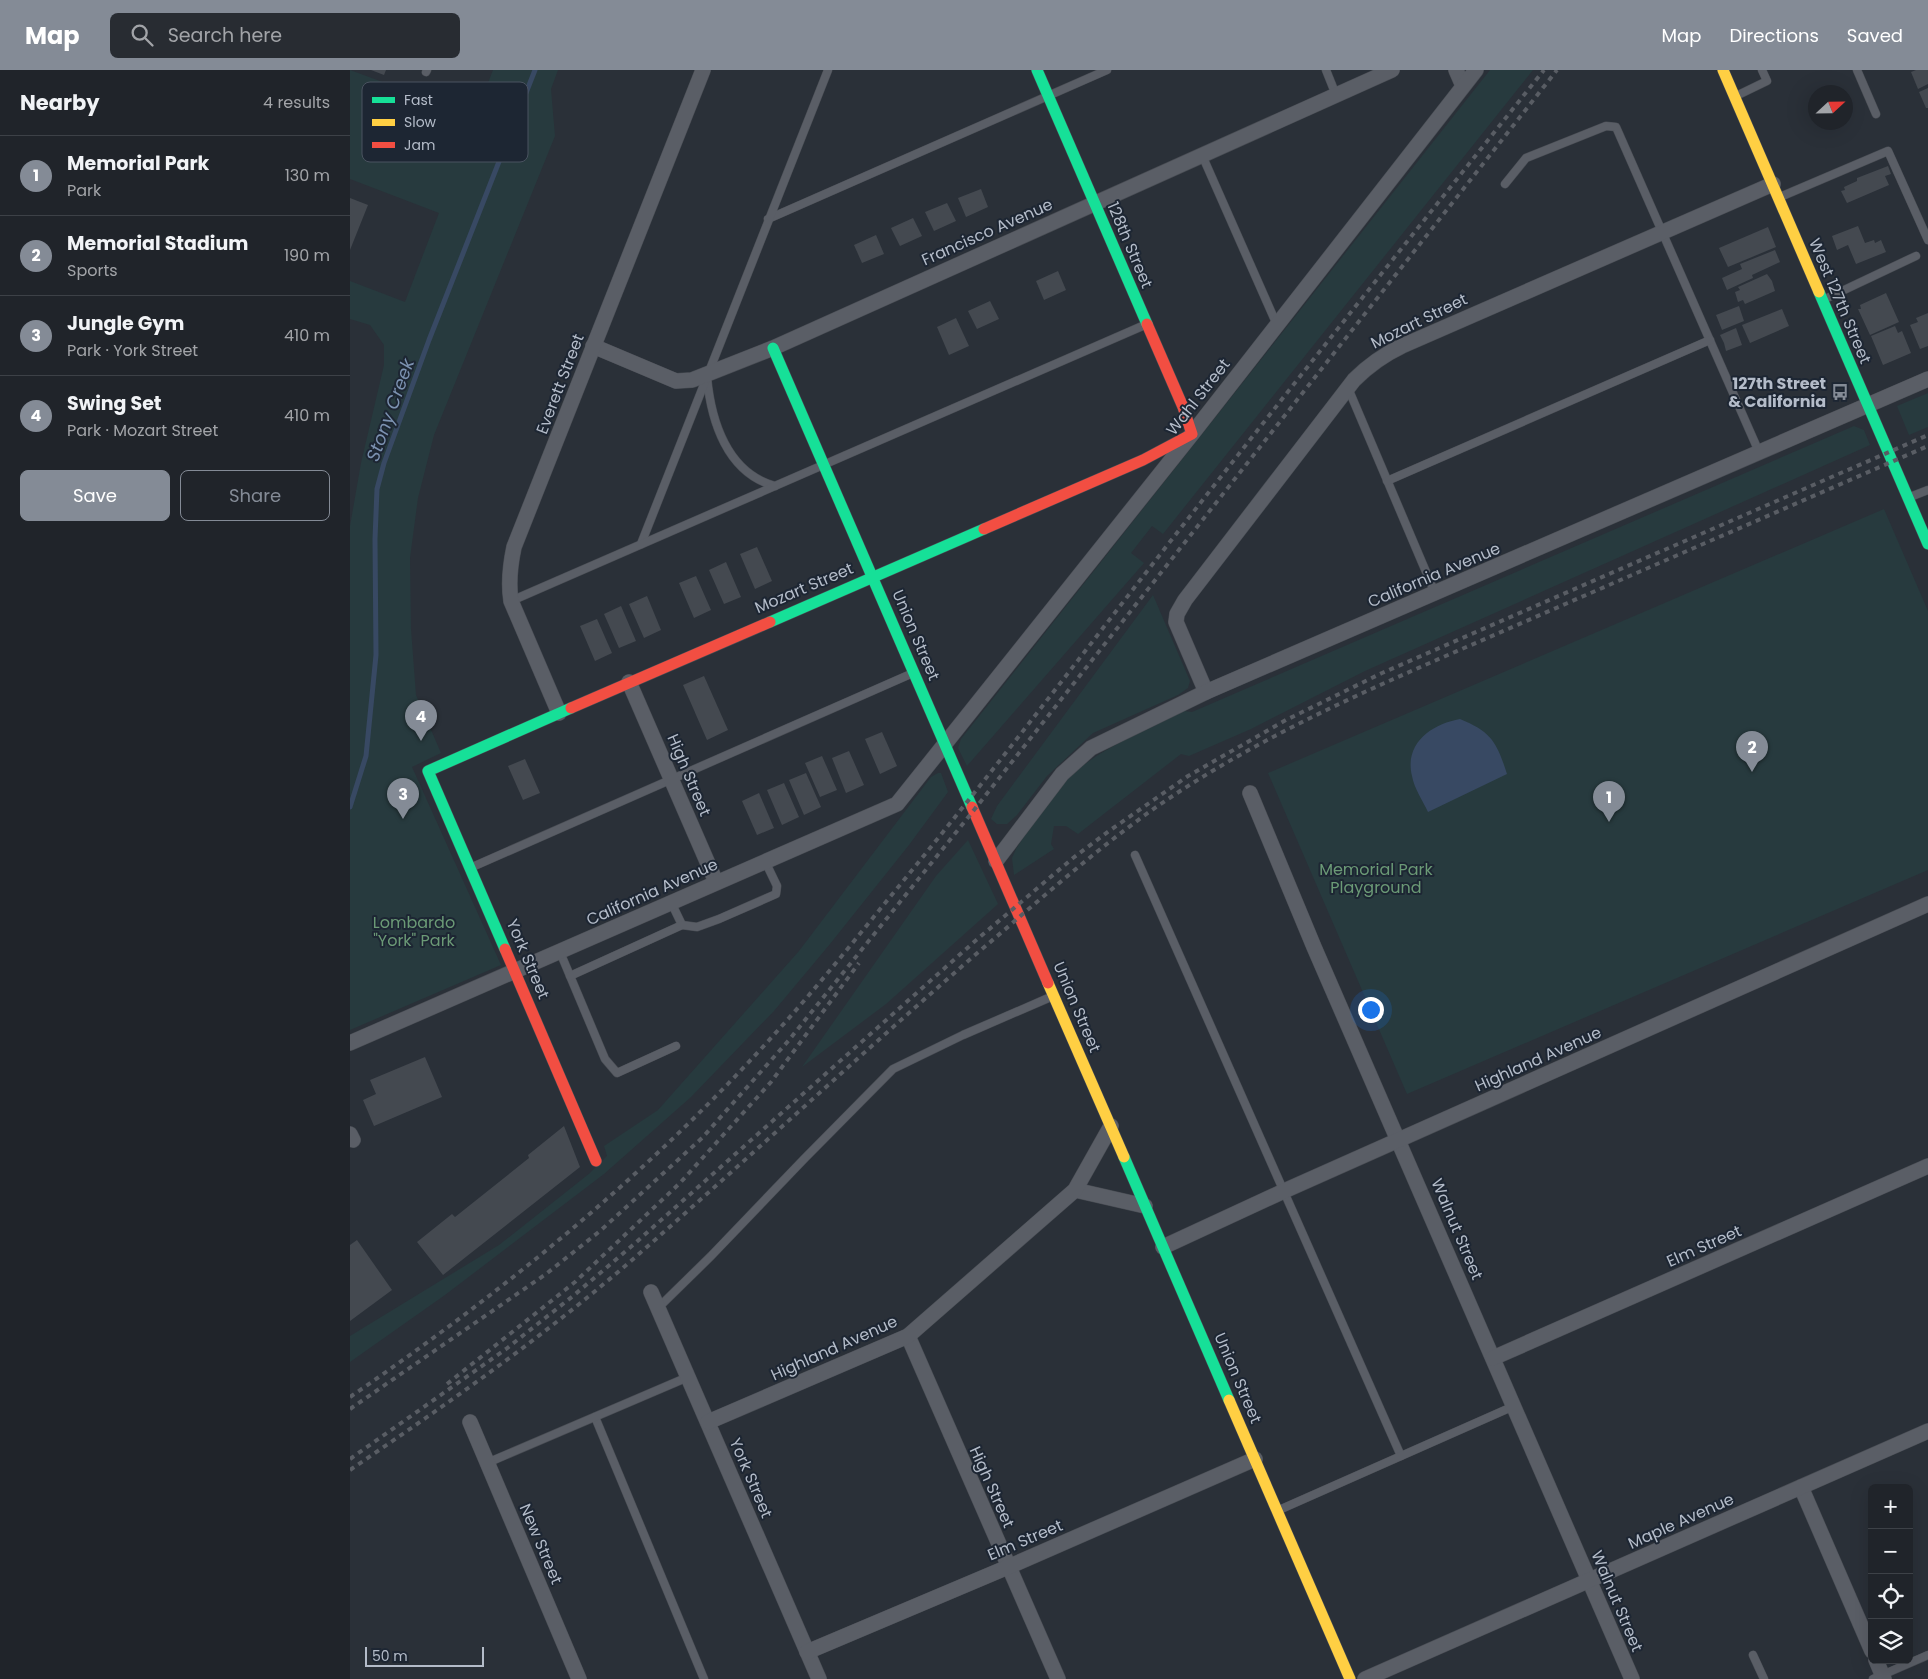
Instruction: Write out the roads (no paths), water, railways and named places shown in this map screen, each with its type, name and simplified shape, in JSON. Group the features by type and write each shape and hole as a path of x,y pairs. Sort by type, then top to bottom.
{"street":[{"name":"Everett Street","path":"559,712 511,601 508,585 509,568 514,547 703,70"},
{"name":"128th Street","path":"1037,70 1183,407 1192,434"},
{"name":"Francisco Avenue","path":"593,346 676,380 692,380 773,348 1392,70"},
{"path":"1456,70 1463,86"},
{"name":"Wahl Street","path":"945,743 1192,434 1476,70"},
{"name":"West 127th Street","path":"1723,70 1928,544"},
{"name":"Mozart Street","path":"1206,692 1178,628 1177,614 1185,600 1348,388 1376,360 1395,349 1662,232 1776,191"},
{"name":"Union Street","path":"773,348 1350,1679"},
{"name":"California Avenue","path":"996,861 1062,774 1091,748 1206,692 1928,379"},
{"name":"Mozart Street","path":"428,771 559,712 1143,460 1192,434"},
{"name":"High Street","path":"629,682 716,882"},
{"name":"California Avenue","path":"350,1043 897,804 945,743"},
{"name":"York Street","path":"428,771 596,1161"},
{"name":"Walnut Street","path":"1250,793 1314,948 1632,1679"},
{"name":"Highland Avenue","path":"1163,1247 1284,1190 1928,904"},
{"name":"Highland Avenue","path":"708,1422 908,1336 1075,1190 1111,1126"},
{"name":"Elm Street","path":"1493,1358 1928,1166"},
{"path":"1075,1190 1146,1206"},
{"name":"York Street","path":"651,1292 819,1679"},
{"name":"High Street","path":"908,1336 1008,1567 1053,1678"},
{"name":"New Street","path":"470,1422 579,1679"},
{"name":"Maple Avenue","path":"1365,1679 1928,1431"},
{"name":"Elm Street","path":"807,1652 1255,1459"},
{"path":"1802,1487 1868,1642"},
{"path":"1877,1664 1880,1678"}],"lane":[{"path":"641,544 706,375 828,70"},
{"path":"768,219 1107,70"},
{"path":"1326,70 1336,95"},
{"path":"1735,96 1767,81 1762,70"},
{"path":"1857,70 1876,114"},
{"path":"1505,184 1526,158 1606,126 1616,127 1759,452"},
{"path":"1776,191 1888,151 1928,240"},
{"path":"1202,155 1277,325"},
{"path":"1823,300 1916,256"},
{"path":"511,601 1147,324"},
{"path":"1388,481 1710,340"},
{"path":"706,375 714,419 726,446 738,464 750,475 761,482 775,486"},
{"path":"1348,388 1435,593"},
{"path":"1908,498 1928,490"},
{"path":"470,868 914,673"},
{"path":"1134,855 1401,1456"},
{"path":"570,976 682,925 697,927 776,894 777,886 765,861"},
{"path":"670,902 682,925"},
{"path":"560,952 605,1059 617,1073 676,1046"},
{"path":"658,1308 893,1069 963,1035 1054,996"},
{"path":"487,1463 688,1377"},
{"path":"1277,1510 1514,1406"},
{"path":"595,1417 704,1679"},
{"path":"1754,1655 1764,1679"},
{"path":"1880,1678 1928,1655"}],"water":[{"path":"1460,719 1479,729 1492,740 1500,754 1507,774 1428,812 1413,781 1412,754 1422,737 1430,731 1440,725"}],"waterway":[{"name":"Stony Creek","path":"528,88 535,70"},
{"name":"Stony Creek","path":"350,807 366,756 376,655 375,539 377,489 384,463 429,340 499,162"}],"railway":[{"path":"350,1397 465,1314 576,1226 681,1131 780,1028 836,963 954,818 1241,451 1544,70"},
{"path":"350,1409 546,1274 600,1231 702,1138 789,1040 974,810 1557,70"},
{"path":"350,1459 506,1349 573,1296 974,942 1073,858 1188,776 1286,720 1382,673 1928,435"},
{"path":"350,1470 425,1419 535,1339 606,1283 1040,899 1129,827 1194,782 1325,710 1928,446"},
{"path":"447,1384 575,1282 680,1183 771,1082 859,963"}],"place":[{"name":"127th Street & California","path":"1840,392"},
{"name":"Swing Set","path":"421,741"},
{"name":"Memorial Stadium","path":"1752,772"},
{"name":"Jungle Gym","path":"403,819"},
{"name":"Memorial Park","path":"1609,822"}],"park label":[{"name":"Memorial Park Playground","path":"1376,878"},
{"name":"Lombardo \"York\" Park","path":"414,931"}]}
